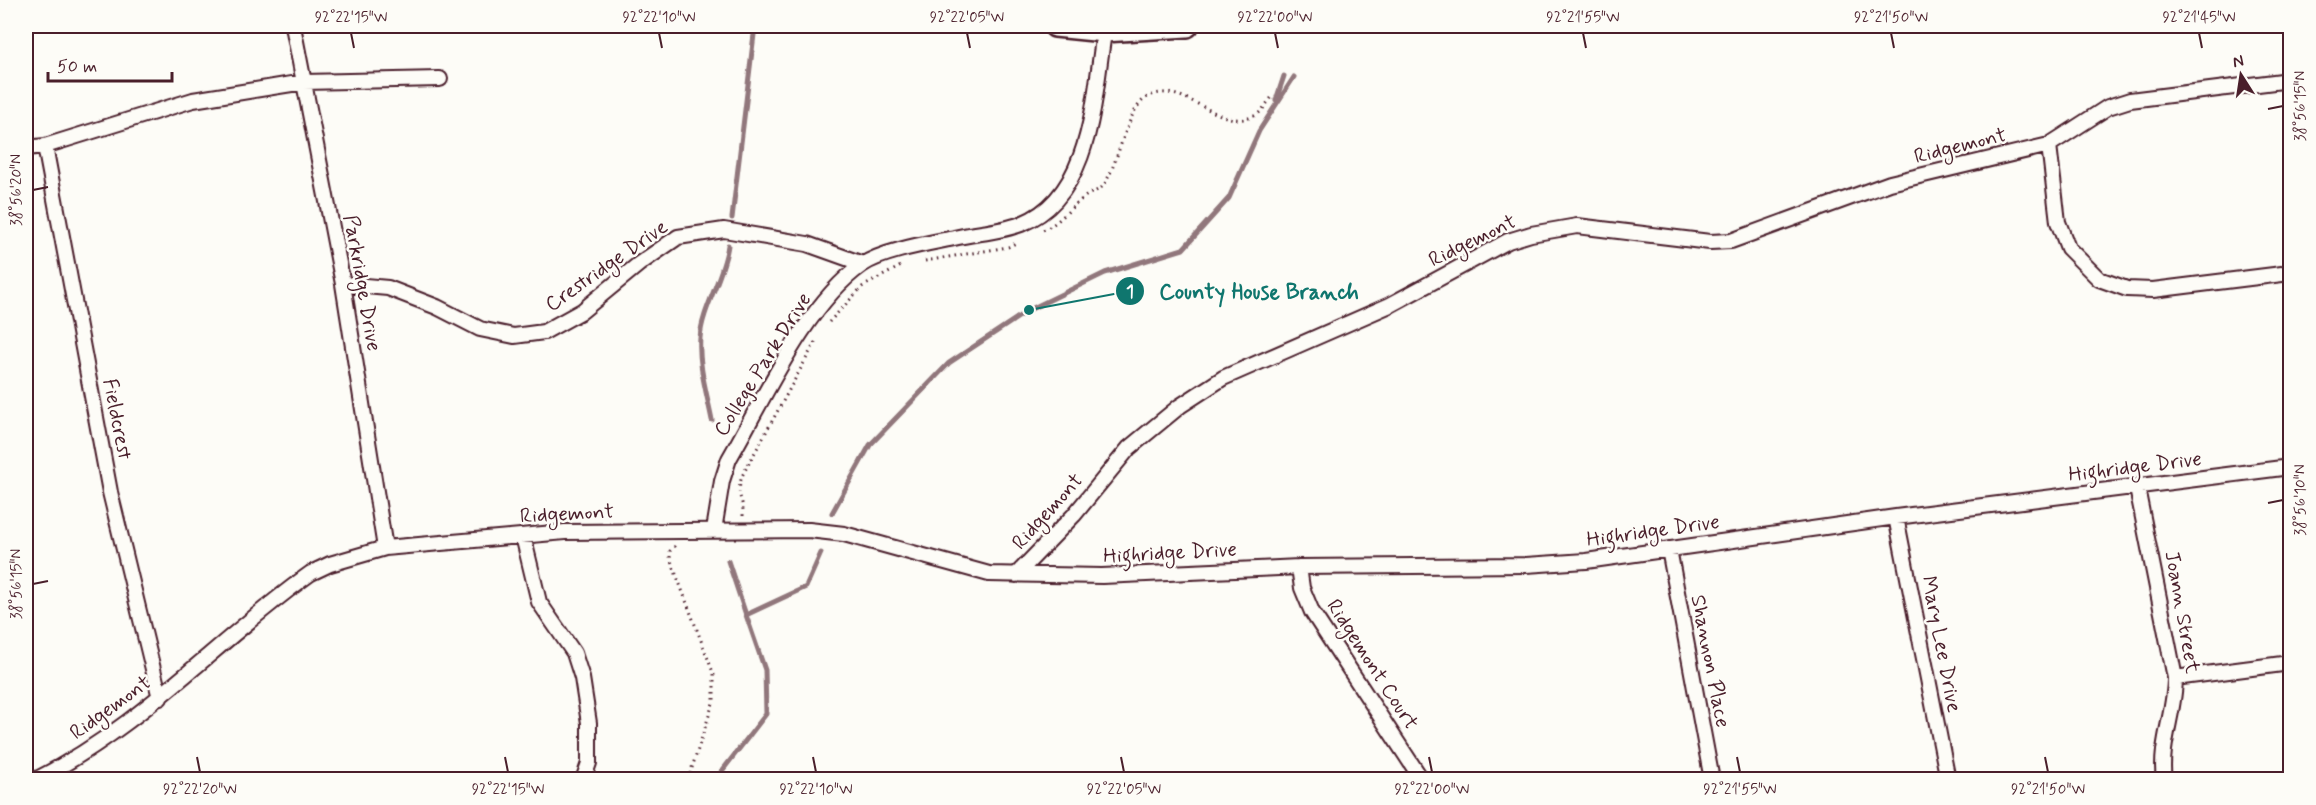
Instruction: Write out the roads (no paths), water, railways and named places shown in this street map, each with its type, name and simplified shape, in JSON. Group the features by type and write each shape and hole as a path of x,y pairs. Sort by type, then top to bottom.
{"main road":[{"path":"1055,26 1105,28 1187,26"}],"street":[{"name":"Parkridge Drive","path":"293,26 343,284 385,548"},
{"name":"College Park Drive","path":"714,530 722,481 729,459 820,305 863,264 917,245 1021,224 1057,202 1080,165 1105,28"},
{"path":"26,148 45,146 193,100 304,82 440,79"},
{"path":"2290,80 2130,100 2108,107 2049,146 2058,222 2068,248 2099,279 2127,289 2153,290 2290,273"},
{"name":"Fieldcrest","path":"45,146 110,492 160,698"},
{"name":"Ridgemont","path":"35,780 67,764 117,732 311,573 330,564 385,548 565,532 809,530 844,534 989,574 1016,575 1074,515 1130,448 1180,406 1223,378 1390,305 1508,242 1531,234 1577,226 1710,242 1731,241 1890,183 2049,146"},
{"name":"Crestridge Drive","path":"343,284 388,288 437,307 480,329 514,336 544,332 582,311 639,264 678,237 724,230 807,244 863,264"},
{"name":"Highridge Drive","path":"1016,575 1102,576 1299,567 1526,565 1586,561 1896,517 2290,467"},
{"name":"Joann Street","path":"2138,488 2175,678 2175,698 2162,754 2164,780"},
{"name":"Mary Lee Drive","path":"1896,517 1948,780"},
{"path":"523,536 539,602 574,653 582,678 589,723 589,763 583,780"},
{"name":"Shannon Place","path":"1669,549 1712,780"},
{"name":"Ridgemont Court","path":"1299,567 1302,588 1312,612 1422,780"},
{"path":"2175,678 2290,663"}],"waterway":[{"path":"732,218 755,26"},
{"path":"1276,100 1284,76"},
{"path":"832,513 870,445 949,363 1029,310 1105,273 1183,249 1229,198 1259,131 1294,77"},
{"path":"712,420 702,369 700,338 728,245"},
{"path":"715,780 766,714 765,670 746,615 806,587 821,553"},
{"path":"728,561 746,615"}],"place":[{"name":"County House Branch","path":"1029,310"}]}
